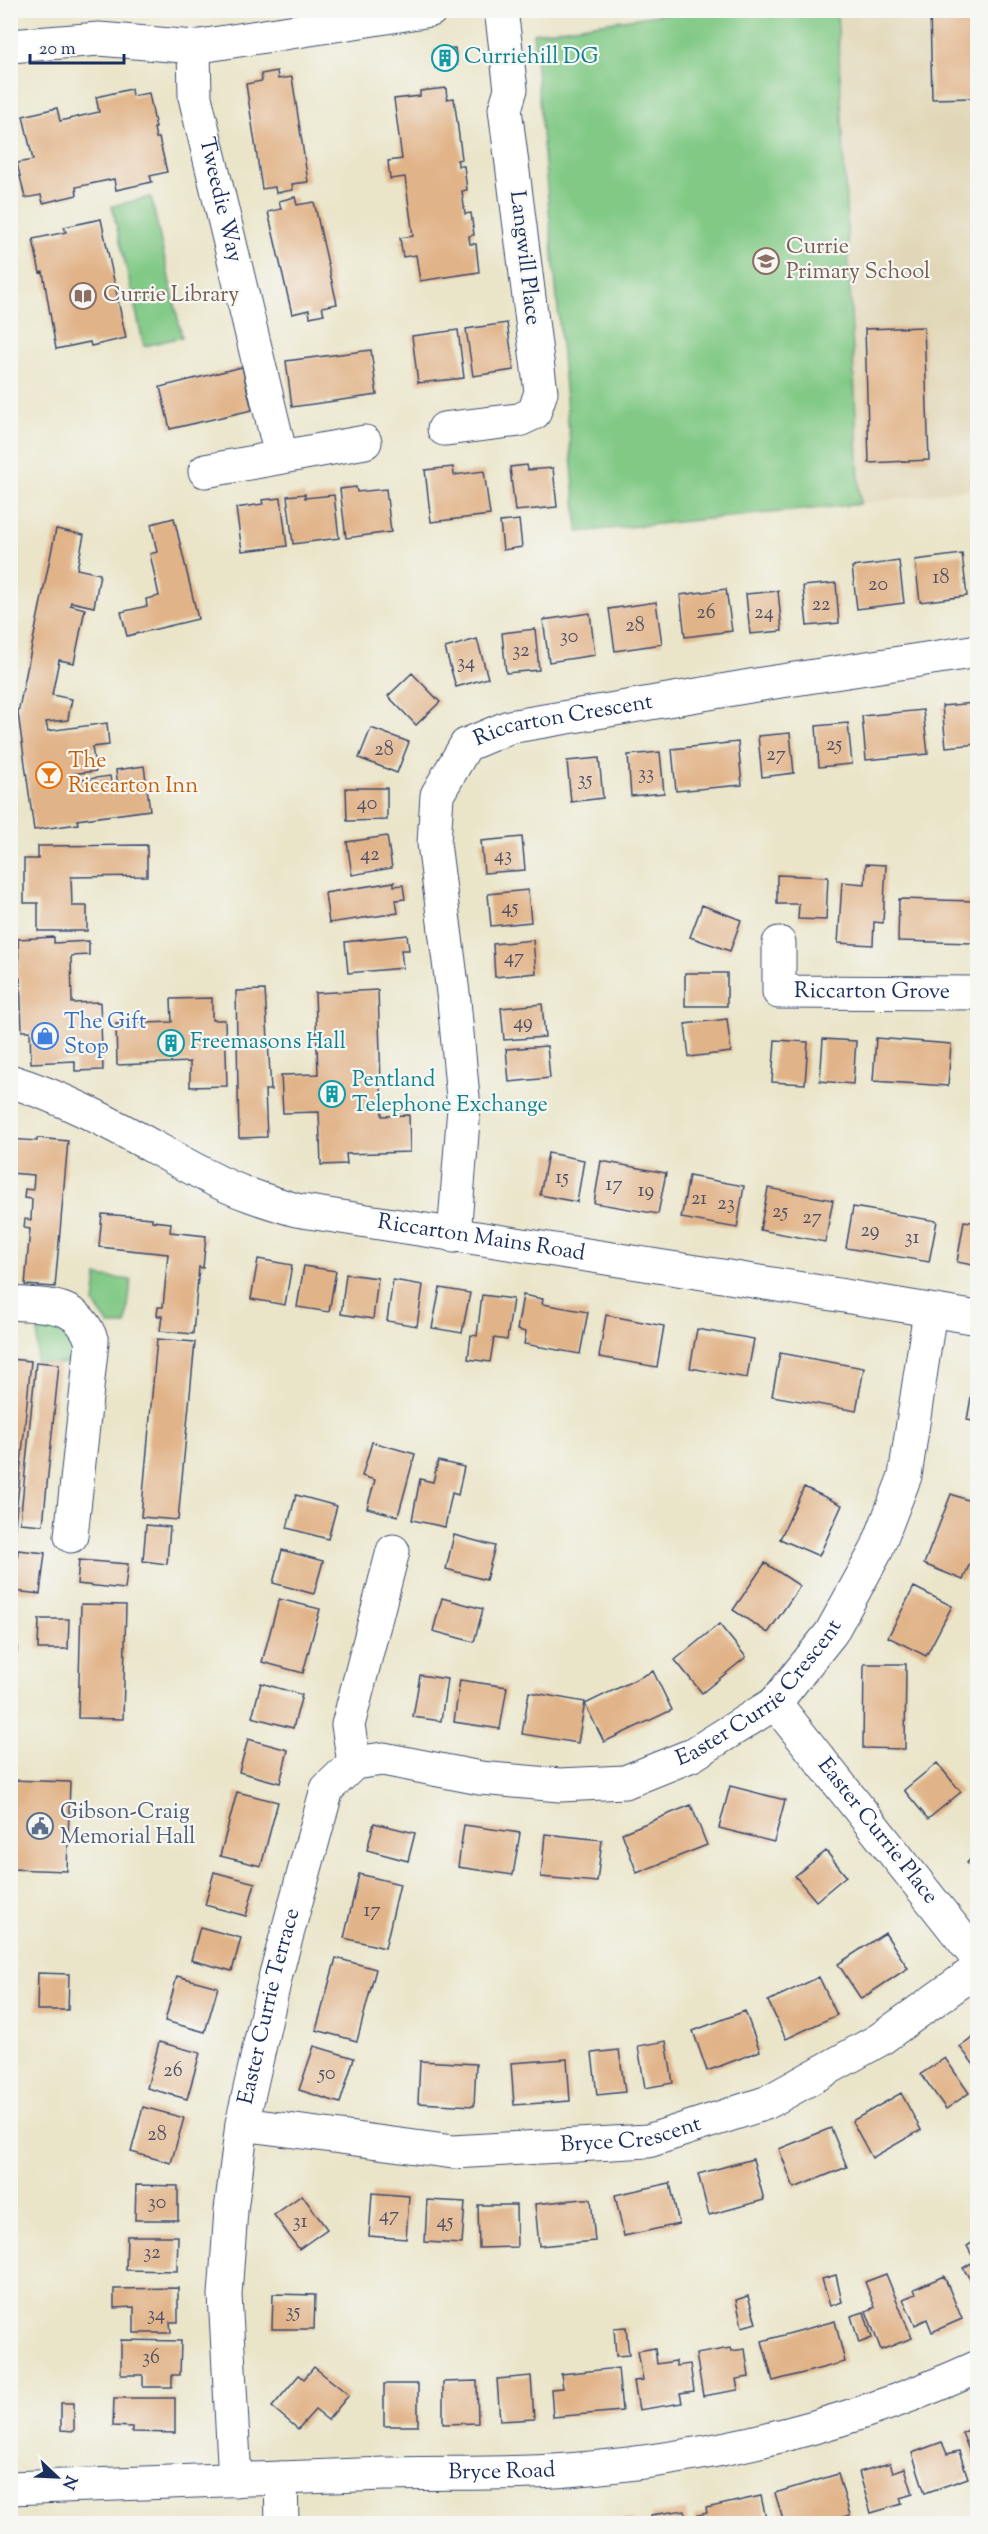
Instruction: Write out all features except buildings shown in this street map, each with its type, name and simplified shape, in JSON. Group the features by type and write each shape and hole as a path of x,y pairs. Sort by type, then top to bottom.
{"street":[{"path":"10,46 99,39 194,47 352,17 431,10"},
{"name":"Langwill Place","path":"444,429 519,420 534,413 541,392 505,109 511,89 501,10"},
{"name":"Tweedie Way","path":"194,47 195,97 281,456"},
{"path":"205,471 365,442"},
{"name":"Riccarton Crescent","path":"454,1236 464,1107 454,1001 434,843 437,795 466,746 509,727 762,684 978,651"},
{"name":"Riccarton Grove","path":"779,943 779,992 978,993"},
{"name":"Riccarton Mains Road","path":"10,1081 78,1105 211,1178 251,1196 296,1210 978,1318"},
{"path":"10,1303 63,1308 82,1322 92,1342 71,1536"},
{"name":"Easter Currie Crescent","path":"354,1763 383,1759 480,1778 560,1785 625,1782 692,1755 775,1703 831,1633 876,1551 905,1476 930,1311"},
{"path":"354,1763 348,1725 393,1551"},
{"name":"Easter Currie Place","path":"775,1703 978,1959"},
{"name":"Easter Currie Terrace","path":"235,2480 225,2295 231,2210 242,2124 276,1974 327,1789 354,1763"},
{"name":"Bryce Crescent","path":"242,2124 453,2152 648,2141 766,2103 879,2040 978,1969"},
{"name":"Bryce Road","path":"10,2488 387,2474 566,2471 645,2462 725,2449 836,2422 926,2391 978,2367"},
{"path":"280,2478 282,2523"}],"shaded area":[{"name":"Currie Primary School","path":"685,11 977,11 977,488 860,504 578,532 533,33"}],"green space":[{"name":"Currie Primary School","path":"685,11 837,11 860,504 578,532 533,33"},
{"path":"151,197 182,337 144,346 112,206"},
{"path":"97,1276 131,1280 126,1325 109,1325 94,1304"},
{"path":"39,1320 61,1327 78,1342 73,1362 59,1364 36,1362"}],"place":[{"name":"Curriehill DG","path":"445,58"},
{"name":"Currie Primary School","path":"766,261"},
{"name":"Currie Library","path":"83,296"},
{"name":"The Riccarton Inn","path":"49,775"},
{"name":"The Gift Stop","path":"45,1036"},
{"name":"Freemasons Hall","path":"171,1043"},
{"name":"Pentland Telephone Exchange","path":"332,1094"},
{"name":"Gibson-Craig Memorial Hall","path":"40,1826"}]}
